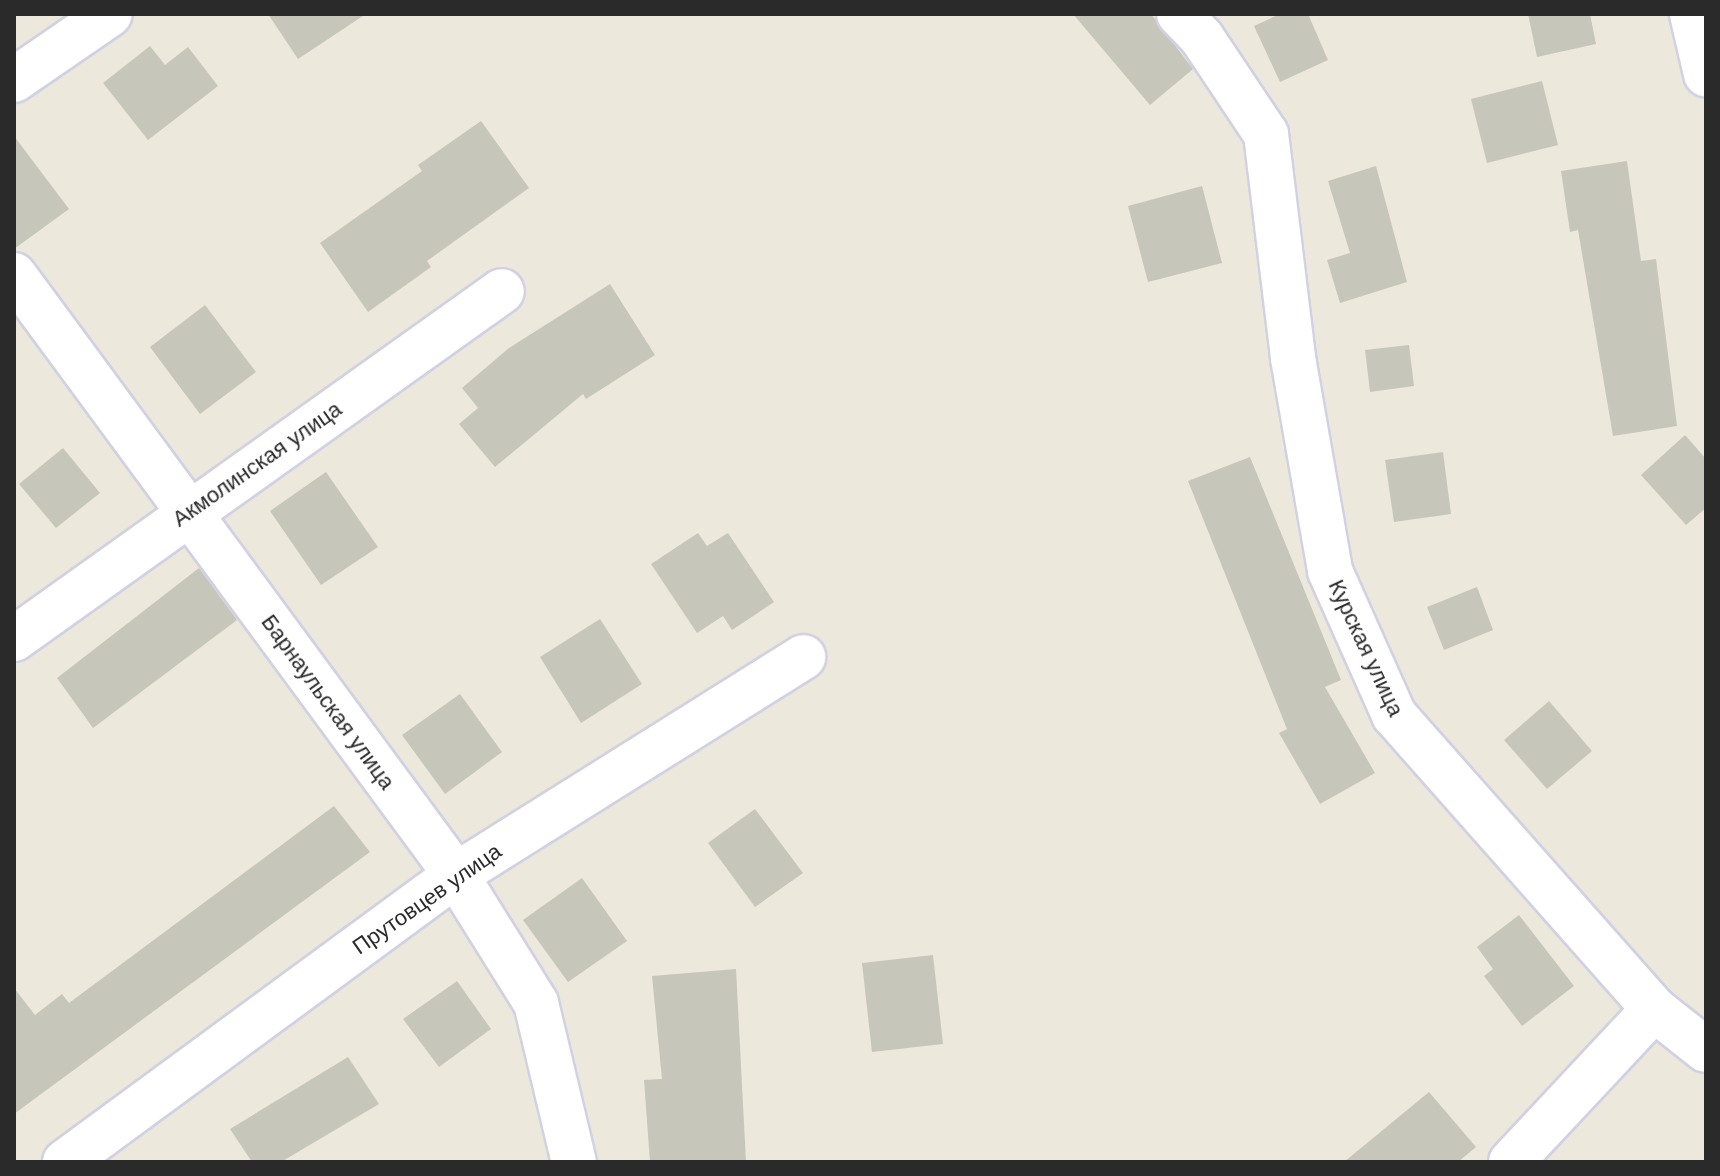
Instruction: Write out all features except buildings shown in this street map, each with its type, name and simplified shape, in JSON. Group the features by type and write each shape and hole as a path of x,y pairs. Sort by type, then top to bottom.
{"street":[{"path":"14,80 110,14"},
{"name":"Курская улица","path":"1179,14 1202,38 1266,134 1293,358 1330,571 1394,715 1654,1009 1706,1050"},
{"path":"1692,14 1706,74"},
{"name":"Барнаульская улица","path":"14,275 456,875 536,1003 574,1162"},
{"name":"Акмолинская улица","path":"14,639 502,291"},
{"name":"Прутовцев улица","path":"65,1162 456,875 803,657"},
{"path":"1511,1162 1654,1009"}]}
